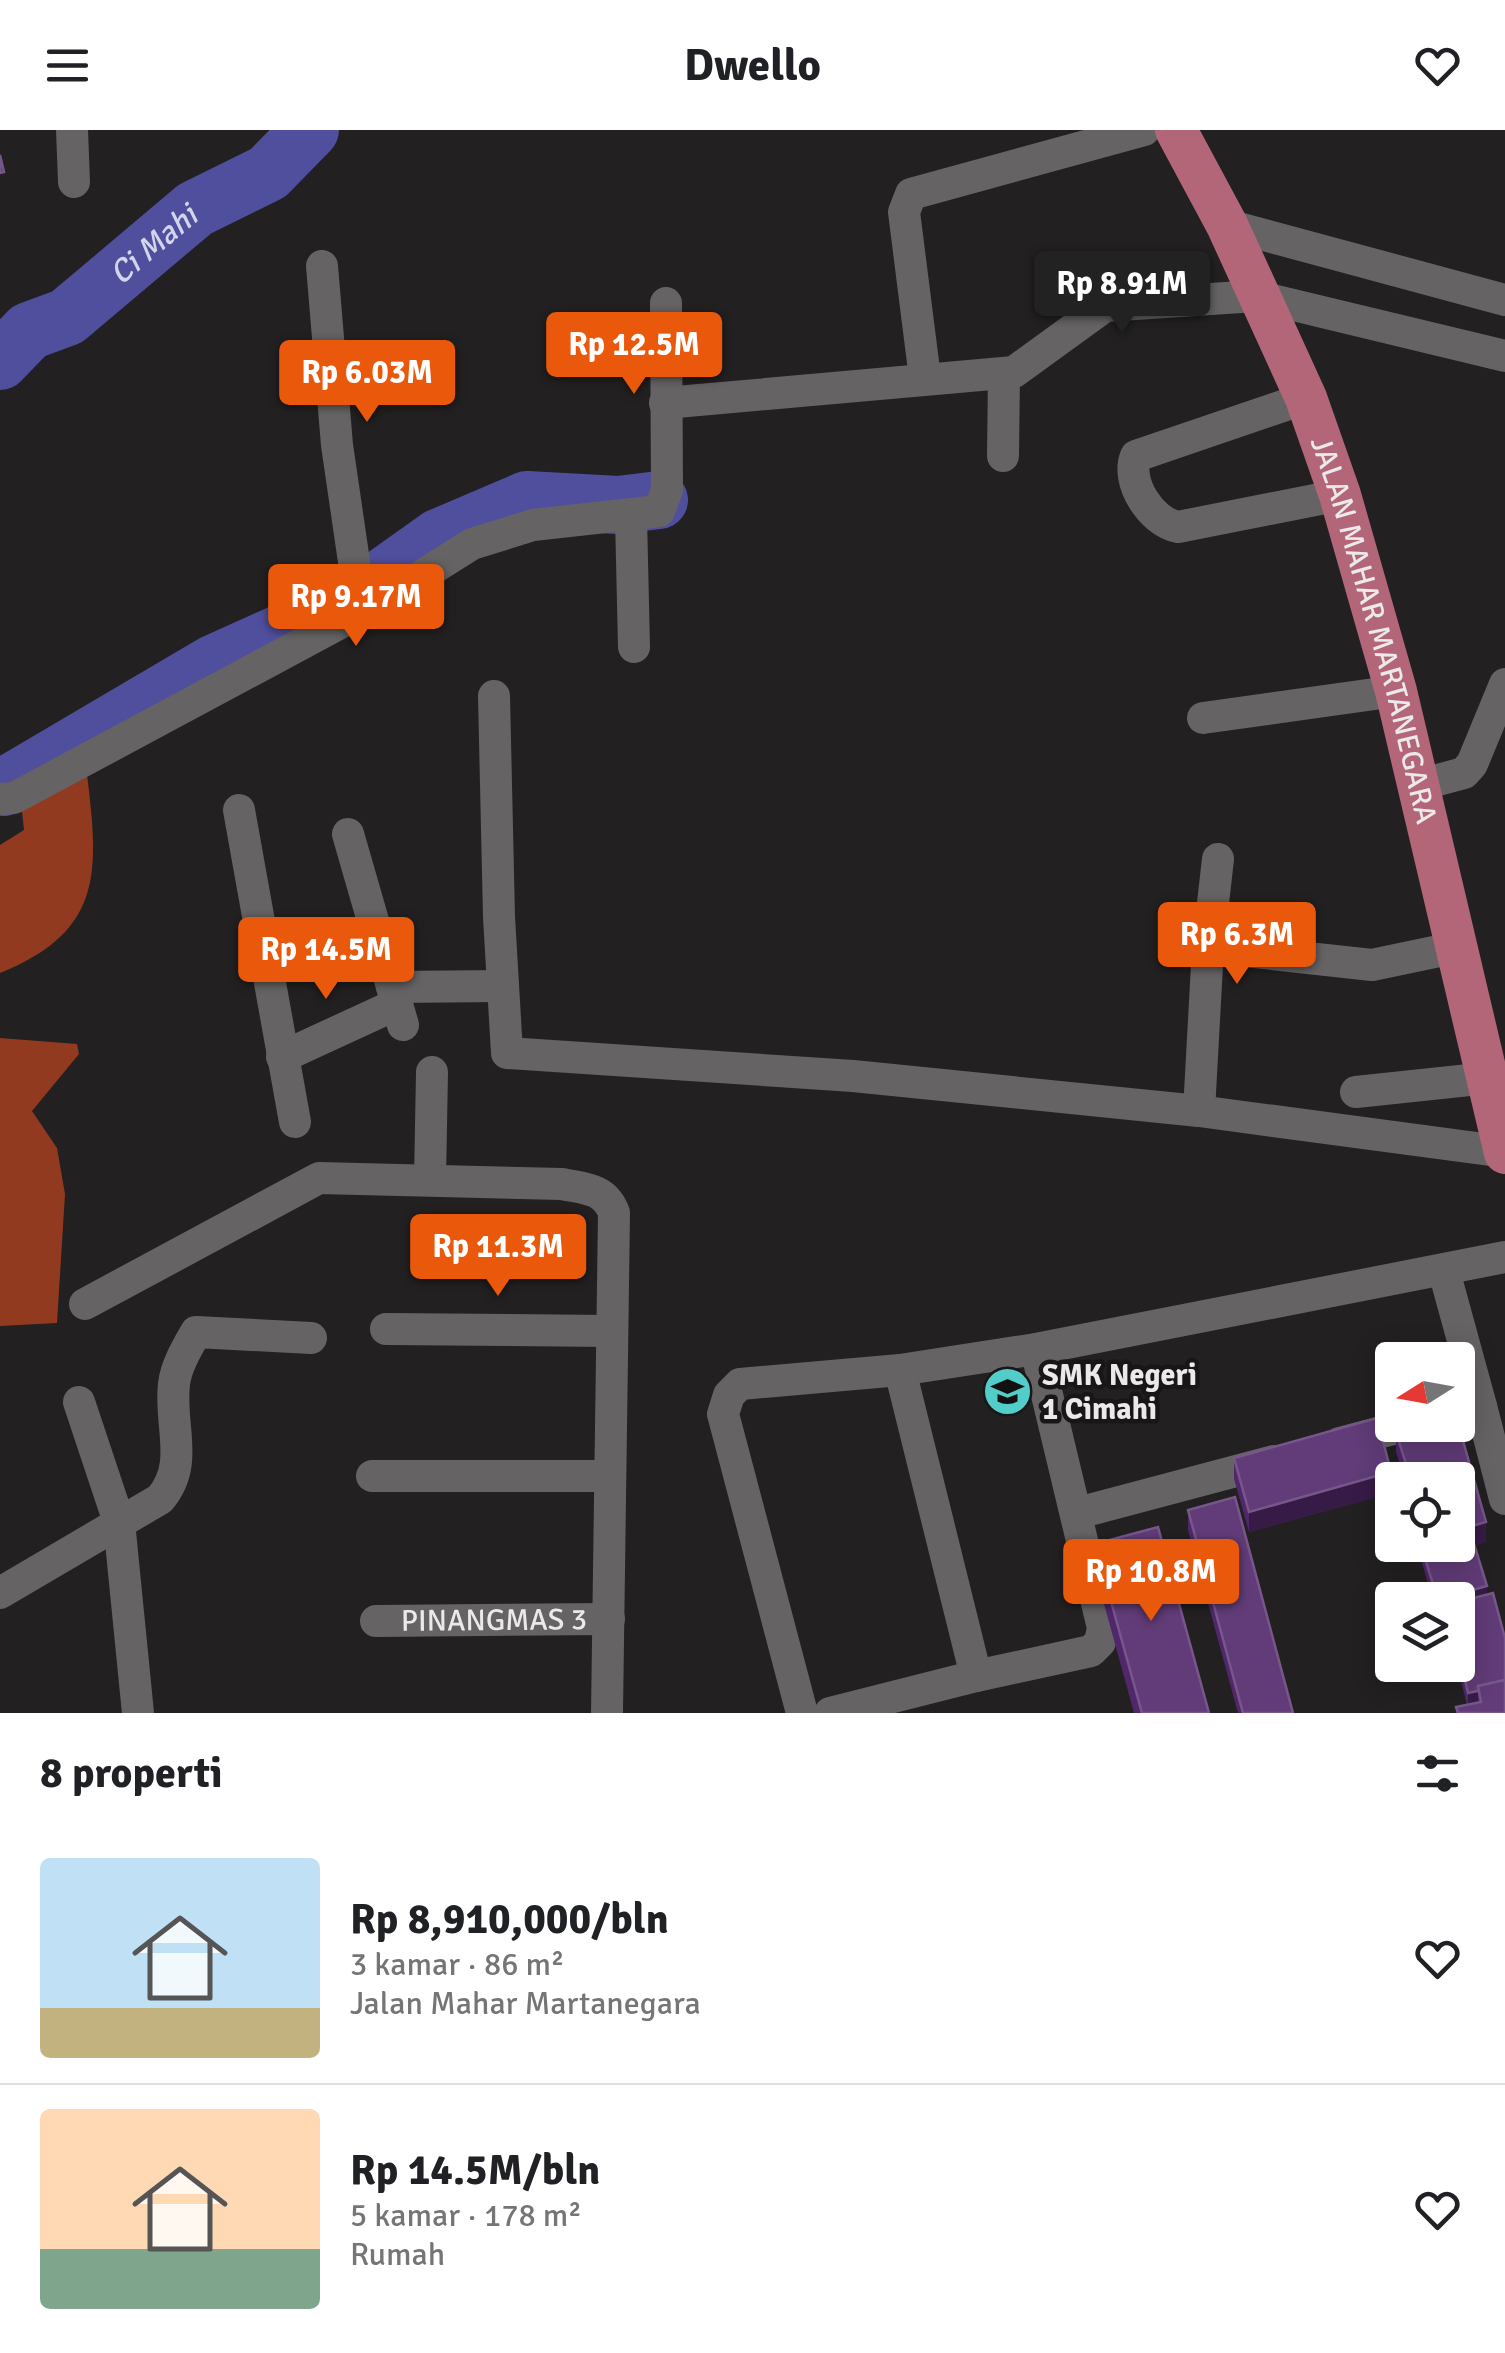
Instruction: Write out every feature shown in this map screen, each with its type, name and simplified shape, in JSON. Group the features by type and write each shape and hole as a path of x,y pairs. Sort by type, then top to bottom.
{"main road":[{"name":"JALAN MAHAR MARTANEGARA","path":"1176,130 1227,225 1256,296 1306,398 1340,495 1396,691 1505,1153"}],"street":[{"path":"72,130 74,182"},
{"path":"926,378 904,212 911,194 1144,130"},
{"path":"1227,225 1505,300"},
{"path":"322,266 337,446 362,600"},
{"path":"665,403 1004,373 1026,366 1104,306 1256,296 1505,356"},
{"path":"0,799 14,798 108,750 362,600 472,544 532,525 631,517 659,510 666,501 666,303"},
{"path":"1003,456 1004,373"},
{"path":"1306,398 1136,456 1132,467 1136,484 1162,521 1178,527 1340,495"},
{"path":"631,517 634,647"},
{"path":"1419,785 1464,772 1472,764 1505,684"},
{"path":"1202,718 1396,691"},
{"path":"494,696 507,1053 853,1076 1198,1111 1505,1153"},
{"path":"239,810 294,1122"},
{"path":"348,834 397,1006"},
{"path":"1198,1111 1208,946 1218,859"},
{"path":"1208,946 1372,965 1458,948"},
{"path":"282,1058 397,1006 503,986"},
{"path":"430,1180 432,1072"},
{"path":"1356,1092 1488,1078"},
{"path":"85,1304 304,1182 319,1178 562,1184 600,1192 609,1200 614,1213 607,1713"},
{"path":"802,1713 723,1414 729,1396 740,1384 900,1370 1036,1349 1505,1257"},
{"path":"1444,1272 1457,1342"},
{"path":"386,1329 610,1330"},
{"path":"0,1594 160,1499 173,1484 179,1464 174,1379 196,1332 310,1338"},
{"path":"830,1713 1091,1651 1100,1642 1103,1628 1078,1513 1036,1349"},
{"path":"900,1370 976,1676"},
{"path":"79,1402 119,1522 138,1713"},
{"path":"1475,1424 1505,1499"},
{"path":"1078,1513 1375,1434"},
{"path":"372,1476 608,1476"},
{"name":"PINANGMAS 3","path":"376,1621 609,1619"}],"shaded area":[{"path":"86,766 93,834 88,891 78,915 61,937 35,956 0,973 0,845 24,830 21,802"},
{"path":"0,1038 77,1044 79,1054 32,1111 57,1148 65,1194 57,1323 0,1326"}],"building":[{"path":"1375,1419 1375,1442 1383,1442 1388,1462 1375,1462 1375,1477 1249,1512 1234,1458"},
{"path":"1399,1442 1463,1442 1469,1462 1405,1462"},
{"path":"1475,1483 1486,1522 1475,1525"},
{"path":"1235,1497 1293,1713 1243,1713 1188,1510"},
{"path":"1158,1527 1209,1713 1142,1713 1095,1544"},
{"path":"1475,1547 1487,1586 1475,1589 1475,1582 1432,1582 1426,1562 1475,1562"},
{"path":"1493,1593 1505,1638 1505,1680 1478,1686 1478,1691 1468,1693 1465,1682 1475,1682 1475,1598"},
{"path":"1505,1680 1505,1713 1458,1713 1456,1707 1481,1702 1478,1686"}],"waterway":[{"name":"Ci Mahi","path":"0,361 29,331 67,317 195,209 268,173 310,130"},
{"path":"4,787 213,664 344,605 438,538 527,500 618,505 659,500"}],"place":[{"name":"SMK Negeri 1 Cimahi","path":"1007,1392"}]}
